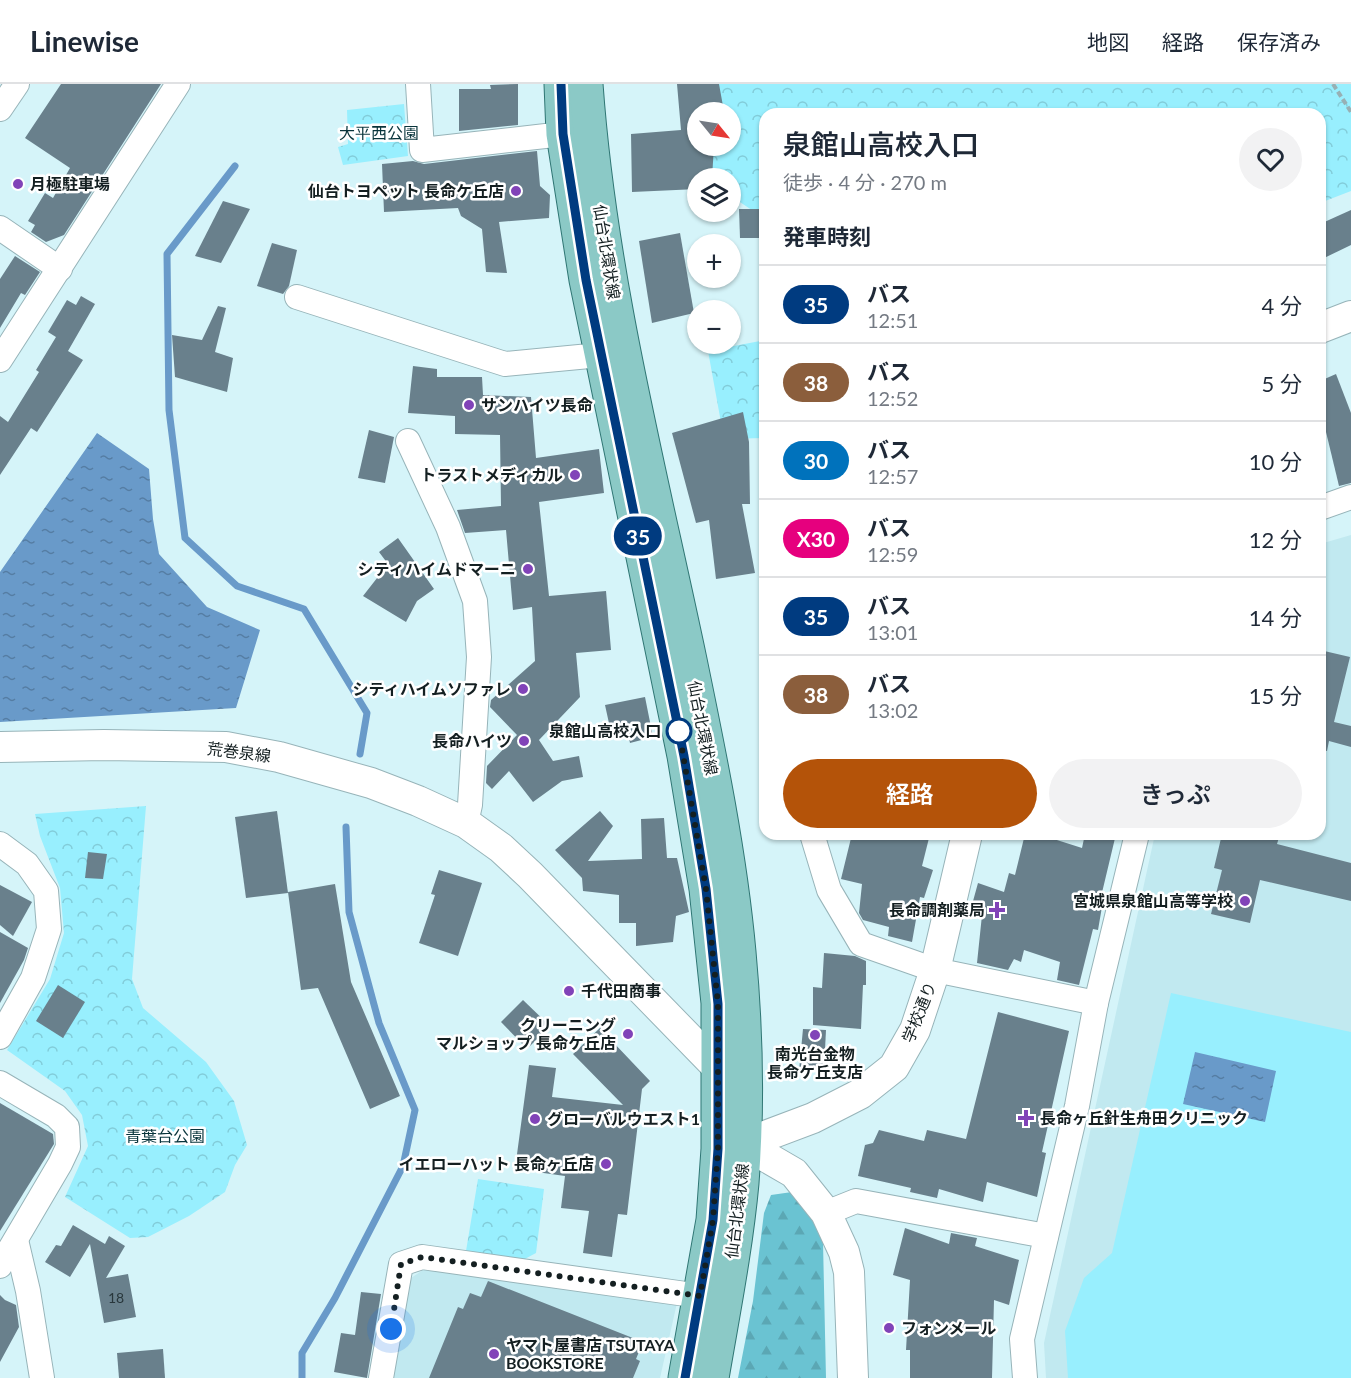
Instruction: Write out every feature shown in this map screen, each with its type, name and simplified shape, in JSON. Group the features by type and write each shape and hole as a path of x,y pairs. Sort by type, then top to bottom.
{"main road":[{"name":"仙台北環状線","path":"561,84 563,134 586,280 688,778 706,889 716,987 731,1070"},
{"name":"仙台北環状線","path":"586,84 610,282 705,734 726,846 739,950 731,1070 731,1146 737,1222 712,1378"},
{"name":"仙台北環状線","path":"685,1378 713,1220 731,1146"}],"street":[{"path":"0,109 16,84"},
{"path":"0,360 178,84"},
{"path":"418,84 422,150 563,134"},
{"path":"0,228 60,269"},
{"path":"297,297 505,364 600,355"},
{"path":"1326,326 1351,316"},
{"path":"408,441 448,527 475,602 479,657 470,806 466,823"},
{"path":"1326,506 1351,497"},
{"name":"荒巻泉線","path":"0,747 104,745 226,747 279,757 371,783 418,801 466,823 501,848 731,1070"},
{"path":"814,840 829,891 861,944 935,970 1096,1003"},
{"name":"学校通り","path":"731,1146 813,1118 860,1094 894,1067 915,1030 935,970 967,840"},
{"path":"1025,1378 1022,1339 1077,1106 1096,1003 1136,840"},
{"path":"0,844 27,864 46,891 49,929 33,978 7,1010 0,1037"},
{"path":"0,1083 56,1116 67,1127 68,1148 0,1266"},
{"path":"731,1146 794,1173 826,1213 844,1252 849,1272 853,1378"},
{"path":"826,1213 856,1201 1046,1236"},
{"path":"16,1240 28,1291 42,1378"},
{"path":"381,1378 401,1264 422,1257 700,1296"}],"path":[{"path":"1333,84 1351,112"}],"shaded area":[{"name":"宮城県泉館山高等学校","path":"1351,535 1351,1378 1046,1378 1044,1343 1154,840 1326,840 1326,542"},
{"path":"426,1268 677,1303 660,1378 392,1378 411,1278"}],"green space":[{"path":"705,84 1351,84 1351,191 1326,201 1326,108 759,108 759,215 741,203 741,168 712,168 711,156 741,156 741,102 706,102"},
{"name":"大平西公園","path":"404,104 408,156 343,165 338,147 348,144 347,110"},
{"path":"759,341 759,438 724,439 709,354 741,354 741,345"},
{"name":"青葉台公園","path":"146,806 132,979 143,1008 206,1062 234,1101 247,1145 235,1165 225,1192 189,1216 148,1237 130,1238 65,1197 88,1146 82,1115 65,1091 7,1050 50,979 64,933 60,888 40,836 35,814"},
{"path":"1171,993 1351,1032 1351,1378 1068,1378 1065,1331 1084,1278 1112,1253"},
{"path":"478,1179 544,1189 536,1253 521,1261 466,1251"},
{"path":"792,1192 812,1215 823,1242 826,1378 738,1378 753,1301 764,1213 771,1195"}],"water":[{"path":"97,433 149,469 153,519 159,554 207,607 260,630 236,708 0,722 0,572"},
{"path":"1195,1052 1276,1071 1265,1122 1183,1104"}],"building":[{"path":"61,84 161,84 64,235 46,242 31,232 35,225 28,221 45,193 53,198 70,168 25,138"},
{"path":"518,84 518,125 459,131 459,89 491,89 490,85"},
{"path":"677,84 719,84 722,102 687,102 687,156 713,156 713,168 687,168 687,190 632,192 631,134 681,130"},
{"path":"537,151 540,186 550,195 549,218 499,222 507,273 486,272 482,229 461,216 458,208 384,212 382,164 413,161 424,164"},
{"path":"223,201 250,209 221,263 195,256"},
{"path":"741,209 759,209 759,238 741,238"},
{"path":"1351,210 1351,245 1326,257 1326,221"},
{"path":"680,233 687,273 687,288 690,288 692,300 687,300 687,315 652,323 639,241"},
{"path":"272,243 297,250 289,286 283,294 257,286"},
{"path":"15,256 40,272 25,295 21,293 0,328 0,279"},
{"path":"81,296 95,304 68,351 83,360 37,432 31,428 0,475 0,416 8,422 39,372 36,370 56,337 48,332 67,300 76,305"},
{"path":"218,306 226,308 215,352 233,358 227,392 175,377 172,335 202,340"},
{"path":"413,366 437,369 437,377 482,377 483,395 531,397 536,458 599,449 604,493 539,502 549,596 606,591 611,650 576,653 580,697 539,740 553,761 579,756 583,777 562,781 533,802 509,771 492,789 486,783 487,766 517,735 490,707 491,700 535,661 532,607 513,610 506,530 465,533 457,510 501,506 500,435 455,434 455,416 408,413"},
{"path":"1336,374 1351,413 1351,483 1339,486 1326,432 1326,378"},
{"path":"743,412 749,442 750,504 742,504 755,573 716,579 709,520 696,523 672,433"},
{"path":"369,430 394,437 385,483 358,478"},
{"path":"398,538 434,589 417,601 406,622 363,596 388,564 379,552"},
{"path":"1326,651 1350,657 1334,722 1351,726 1351,747 1329,741 1327,751"},
{"path":"645,697 653,737 630,743 628,734 612,737 605,705"},
{"path":"277,811 288,893 246,898 235,817"},
{"path":"600,811 613,826 588,861 642,859 641,819 664,818 667,858 677,858 689,912 676,916 673,942 636,946 636,923 619,923 619,895 583,891 582,878 555,850"},
{"path":"851,840 928,840 922,866 933,870 924,898 920,897 912,942 888,936 889,927 863,920 859,913 862,884 841,879"},
{"path":"1024,840 1057,840 1082,848 1084,840 1115,840 1100,901 1103,901 1098,930 1093,929 1079,985 1057,980 1060,962 1024,950 1021,962 1014,959 1008,970 977,963 982,915 970,912 978,883 1004,892 1009,873 1015,875"},
{"path":"1221,840 1278,840 1277,844 1351,863 1351,901 1260,880 1250,923 1211,914 1222,870 1214,868"},
{"path":"88,852 107,854 103,879 85,878"},
{"path":"439,870 482,883 458,956 419,943 435,895 431,894"},
{"path":"335,884 351,982 400,1096 370,1109 318,988 301,990 288,892"},
{"path":"0,885 32,902 13,936 0,925"},
{"path":"0,932 28,948 24,960 0,1003"},
{"path":"824,953 855,956 866,961 861,1029 813,1025 813,987 822,988"},
{"path":"58,985 85,1002 63,1038 36,1021"},
{"path":"523,1000 550,1026 527,1049 501,1022"},
{"path":"998,1012 1069,1031 1042,1152 1046,1153 1037,1197 987,1182 983,1202 939,1189 937,1198 910,1192 911,1188 858,1176 865,1145 873,1143 879,1130 924,1141 927,1130 966,1139"},
{"path":"602,1026 614,1039 612,1041 650,1081 642,1089 627,1215 618,1214 612,1257 583,1253 589,1211 561,1208 565,1176 515,1169 529,1065 556,1068 552,1097 623,1105 573,1054"},
{"path":"803,1029 826,1030 824,1069 799,1071"},
{"path":"0,1103 53,1134 54,1144 0,1231"},
{"path":"73,1225 105,1244 109,1236 125,1246 106,1278 128,1274 136,1317 104,1323 90,1244 70,1277 45,1262 56,1245 61,1246"},
{"path":"905,1228 949,1244 951,1233 977,1238 975,1246 1019,1260 1009,1305 994,1300 992,1378 910,1378 910,1350 906,1350 910,1280 893,1275"},
{"path":"488,1281 643,1342 636,1359 640,1361 633,1378 429,1378 458,1307 463,1309 470,1293 481,1297"},
{"path":"361,1292 381,1294 367,1378 334,1372 341,1333 355,1335"},
{"path":"0,1295 16,1305 19,1327 0,1362"},
{"path":"163,1349 165,1378 119,1378 117,1353"}],"waterway":[{"path":"235,166 167,254 169,410 185,538 237,586 304,609 367,713 360,754"},
{"path":"302,1378 302,1353 335,1298 403,1166 415,1110 379,1023 349,912 346,827"}],"bus line":[{"name":"35","path":"561,84 563,134 586,280 684,756 706,889 718,1004 718,1149 713,1220 685,1378"}],"place":[{"name":"月極駐車場","path":"18,184"},
{"name":"仙台トヨペット 長命ケ丘店","path":"516,191"},
{"name":"サンハイツ長命","path":"469,405"},
{"name":"トラストメディカル","path":"575,475"},
{"name":"シティハイムドマーニ","path":"528,569"},
{"name":"シティハイムソファレ","path":"523,689"},
{"name":"泉館山高校入口","path":"679,731"},
{"name":"長命ハイツ","path":"524,741"},
{"name":"宮城県泉館山高等学校","path":"1245,901"},
{"name":"長命調剤薬局","path":"997,910"},
{"name":"千代田商事","path":"569,991"},
{"name":"クリーニング マルショップ 長命ケ丘店","path":"628,1034"},
{"name":"南光台金物 長命ケ丘支店","path":"815,1035"},
{"name":"長命ヶ丘針生舟田クリニック","path":"1026,1118"},
{"name":"グローバルウエスト1","path":"535,1119"},
{"name":"イエローハット 長命ヶ丘店","path":"606,1164"},
{"name":"フォンメール","path":"889,1328"},
{"name":"ヤマト屋書店 TSUTAYA BOOKSTORE","path":"494,1354"}],"route":[{"path":"391,1329 401,1264 422,1257 700,1296 713,1220 718,1149 718,1004 706,889 679,731"}]}
